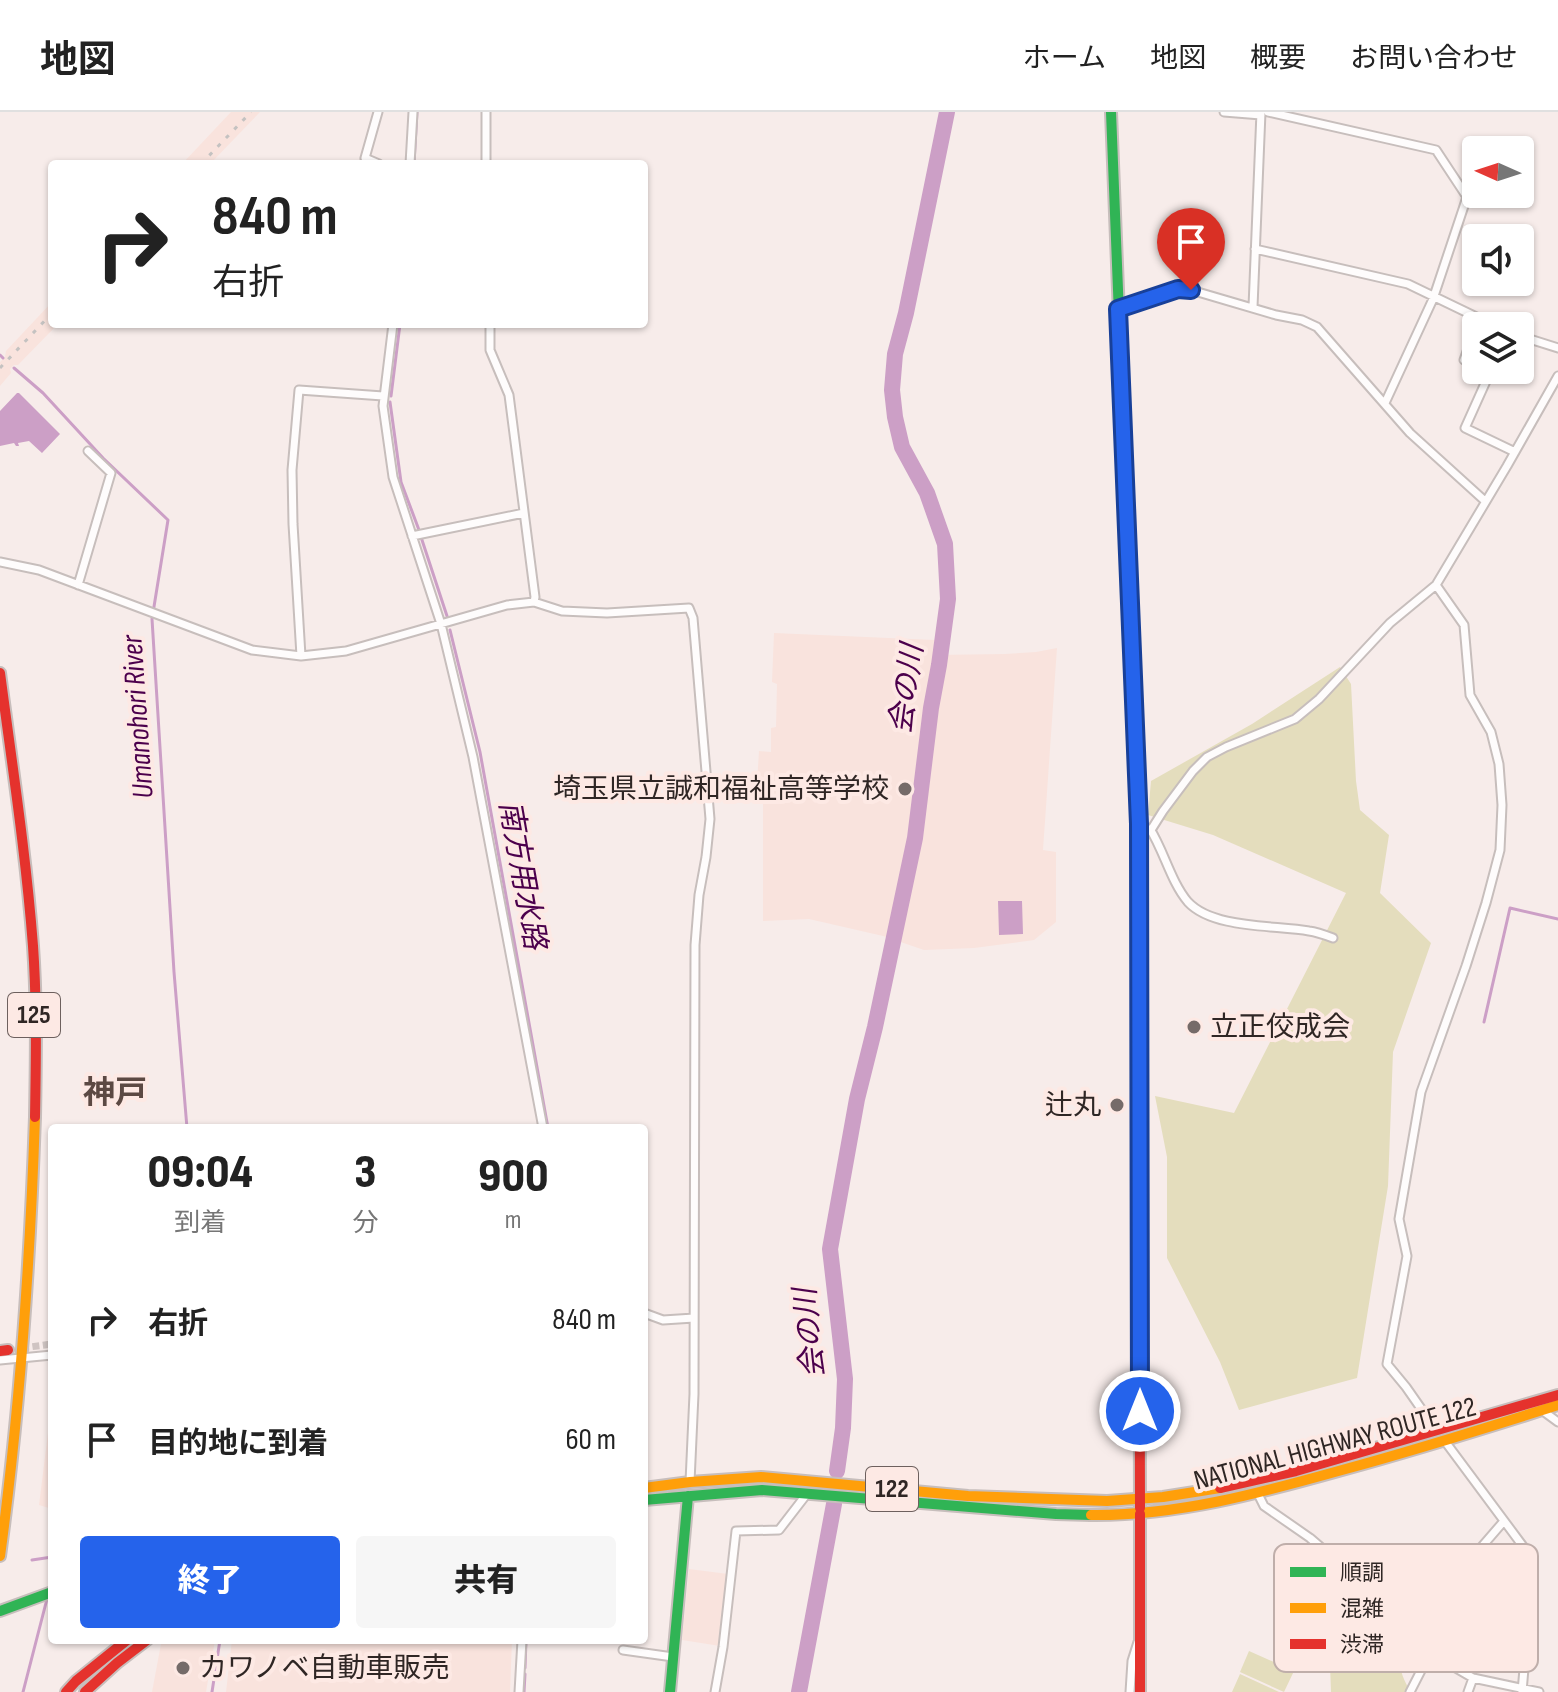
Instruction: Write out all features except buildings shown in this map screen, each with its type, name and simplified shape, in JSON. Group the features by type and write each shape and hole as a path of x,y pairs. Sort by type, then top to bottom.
{"main road":[{"path":"1111,112 1139,824 1140,1692"},
{"name":"125","path":"0,673 33,952 35,1058 34,1140 21,1358 0,1556"},
{"name":"NATIONAL HIGHWAY ROUTE 122","path":"648,1487 761,1477 968,1496 1107,1501 1140,1499 1255,1481 1558,1395"},
{"name":"NATIONAL HIGHWAY ROUTE 122","path":"648,1500 762,1490 1056,1514 1140,1514 1194,1508 1258,1494 1558,1405"},
{"path":"670,1692 688,1496"},
{"path":"0,1611 48,1593"},
{"path":"66,1692 122,1644"},
{"path":"85,1692 142,1644"}],"street":[{"path":"370,160 365,158 378,112"},
{"path":"410,160 413,112"},
{"path":"486,112 486,160"},
{"path":"1224,112 1263,113 1436,150 1467,197 1434,295 1385,403"},
{"path":"1253,307 1263,113"},
{"path":"1255,249 1408,284 1434,295 1462,314"},
{"path":"1118,309 1178,289 1191,290 1302,320 1317,327 1410,433 1485,501"},
{"path":"392,328 383,396 393,477 441,624 473,757 542,1124"},
{"path":"490,328 490,350 509,395 534,602"},
{"path":"1534,340 1558,348"},
{"path":"1151,830 1170,801 1207,757 1295,719 1319,699 1390,623 1436,585 1558,376"},
{"path":"1485,384 1465,428 1515,452"},
{"path":"301,656 292,470 299,390 383,396"},
{"path":"78,585 111,473 88,451"},
{"path":"412,536 524,513"},
{"path":"0,562 39,570 252,650 301,656 346,651 507,605 534,602 573,612 607,613 689,608 693,618 710,819 695,945 694,1394 688,1496"},
{"path":"1436,585 1464,625 1470,695 1491,732 1499,764 1502,805 1500,850 1486,903 1421,1092 1399,1219 1407,1256 1387,1364 1521,1544"},
{"path":"708,789 763,792"},
{"path":"1139,824 1151,830 1189,902 1210,916 1245,924 1310,931 1333,938"},
{"path":"648,1314 663,1320 694,1318"},
{"path":"0,1360 48,1355"},
{"path":"1542,1410 1558,1422"},
{"path":"1258,1494 1264,1506 1317,1544"},
{"path":"715,1692 736,1531 779,1530 806,1495"},
{"path":"1484,1544 1504,1521"},
{"path":"1130,1692 1132,1661 1140,1637"},
{"path":"519,1692 522,1644"},
{"path":"623,1650 673,1657"},
{"path":"1410,1692 1420,1672"},
{"path":"1463,1672 1473,1678 1539,1692"},
{"path":"1468,1692 1473,1678"}],"shaded area":[{"path":"231,112 260,112 214,160 186,160"},
{"path":"48,306 48,328 54,328 18,365 10,369 11,373 0,386 0,362 6,351"},
{"path":"17,393 60,434 42,453 29,441 18,443 19,446 14,443 0,446 0,411"},
{"name":"埼玉県立誠和福祉高等学校","path":"774,633 935,640 934,655 1005,654 1057,648 1043,850 1056,852 1056,922 1034,940 974,948 924,950 883,936 809,919 763,921 763,785 757,783 759,751 771,752 771,728 776,727 777,684 772,682"},
{"path":"1340,667 1351,684 1360,810 1389,835 1380,893 1431,943 1393,1052 1388,1186 1357,1378 1239,1410 1220,1362 1167,1258 1167,1157 1155,1096 1234,1113 1346,893 1213,835 1148,815 1151,781 1252,724"},
{"path":"998,901 1022,901 1023,934 999,935"},
{"path":"48,1433 48,1508 39,1505"},
{"path":"689,1569 728,1574 720,1646 682,1640"},
{"name":"カワノベ自動車販売","path":"161,1644 214,1644 206,1692 152,1692"},
{"path":"232,1644 512,1644 510,1692 226,1692"},
{"path":"1249,1651 1274,1662 1274,1672 1294,1672 1284,1692 1240,1672"},
{"path":"1330,1672 1401,1672 1411,1692 1331,1692"},
{"path":"1240,1674 1279,1692 1232,1692"}],"waterway":[{"name":"南方用水路","path":"414,160 417,112"},
{"name":"会の川","path":"837,1471 845,1379 830,1249 857,1099 915,838 948,599 945,544 927,493 902,447 892,390 895,354 947,112"},
{"name":"南方用水路","path":"391,396 400,328"},
{"name":"Umanohori River","path":"0,355 3,358"},
{"name":"Umanohori River","path":"14,368 43,393 103,458 168,520 152,619 187,1124"},
{"name":"南方用水路","path":"390,402 401,482 419,530"},
{"name":"南方用水路","path":"421,537 447,616"},
{"name":"南方用水路","path":"450,630 480,752 547,1124"},
{"path":"1484,1022 1510,908 1558,919"},
{"name":"会の川","path":"799,1692 834,1504"},
{"path":"32,1560 48,1558"},
{"path":"23,1692 48,1595"},
{"name":"Umanohori River","path":"212,1692 219,1644"},
{"name":"南方用水路","path":"525,1668 526,1644"},
{"name":"南方用水路","path":"524,1692 525,1674"}],"tunnel":[{"path":"22,1348 48,1345"}],"railway":[{"path":"205,160 251,112"},
{"path":"0,368 48,317"}],"traffic: fast":[{"path":"1111,112 1138,798"},
{"path":"648,1500 762,1490 1091,1515"},
{"path":"670,1692 688,1496"},
{"path":"0,1611 48,1593"}],"traffic: slow":[{"path":"0,1556 23,1337 35,1117"},
{"path":"1091,1515 1155,1512 1249,1495 1396,1455 1558,1405"},
{"path":"648,1487 761,1477 968,1496 1107,1501 1163,1497 1220,1488"}],"traffic: jam":[{"path":"0,673 23,843 33,946 35,1117"},
{"path":"1138,798 1140,1508"},
{"path":"0,1351 8,1350"},
{"path":"1220,1488 1296,1471 1558,1395"},
{"path":"1140,1514 1140,1692"},
{"path":"66,1692 122,1644"},
{"path":"85,1692 142,1644"}],"place":[{"name":"埼玉県立誠和福祉高等学校","path":"905,789"},
{"name":"立正佼成会","path":"1194,1027"},
{"name":"辻丸","path":"1117,1105"},
{"name":"カワノベ自動車販売","path":"183,1668"}],"district":[{"name":"神戸","path":"115,1093"}],"route":[{"path":"1140,1411 1139,824 1118,309 1178,289 1191,290"}]}
